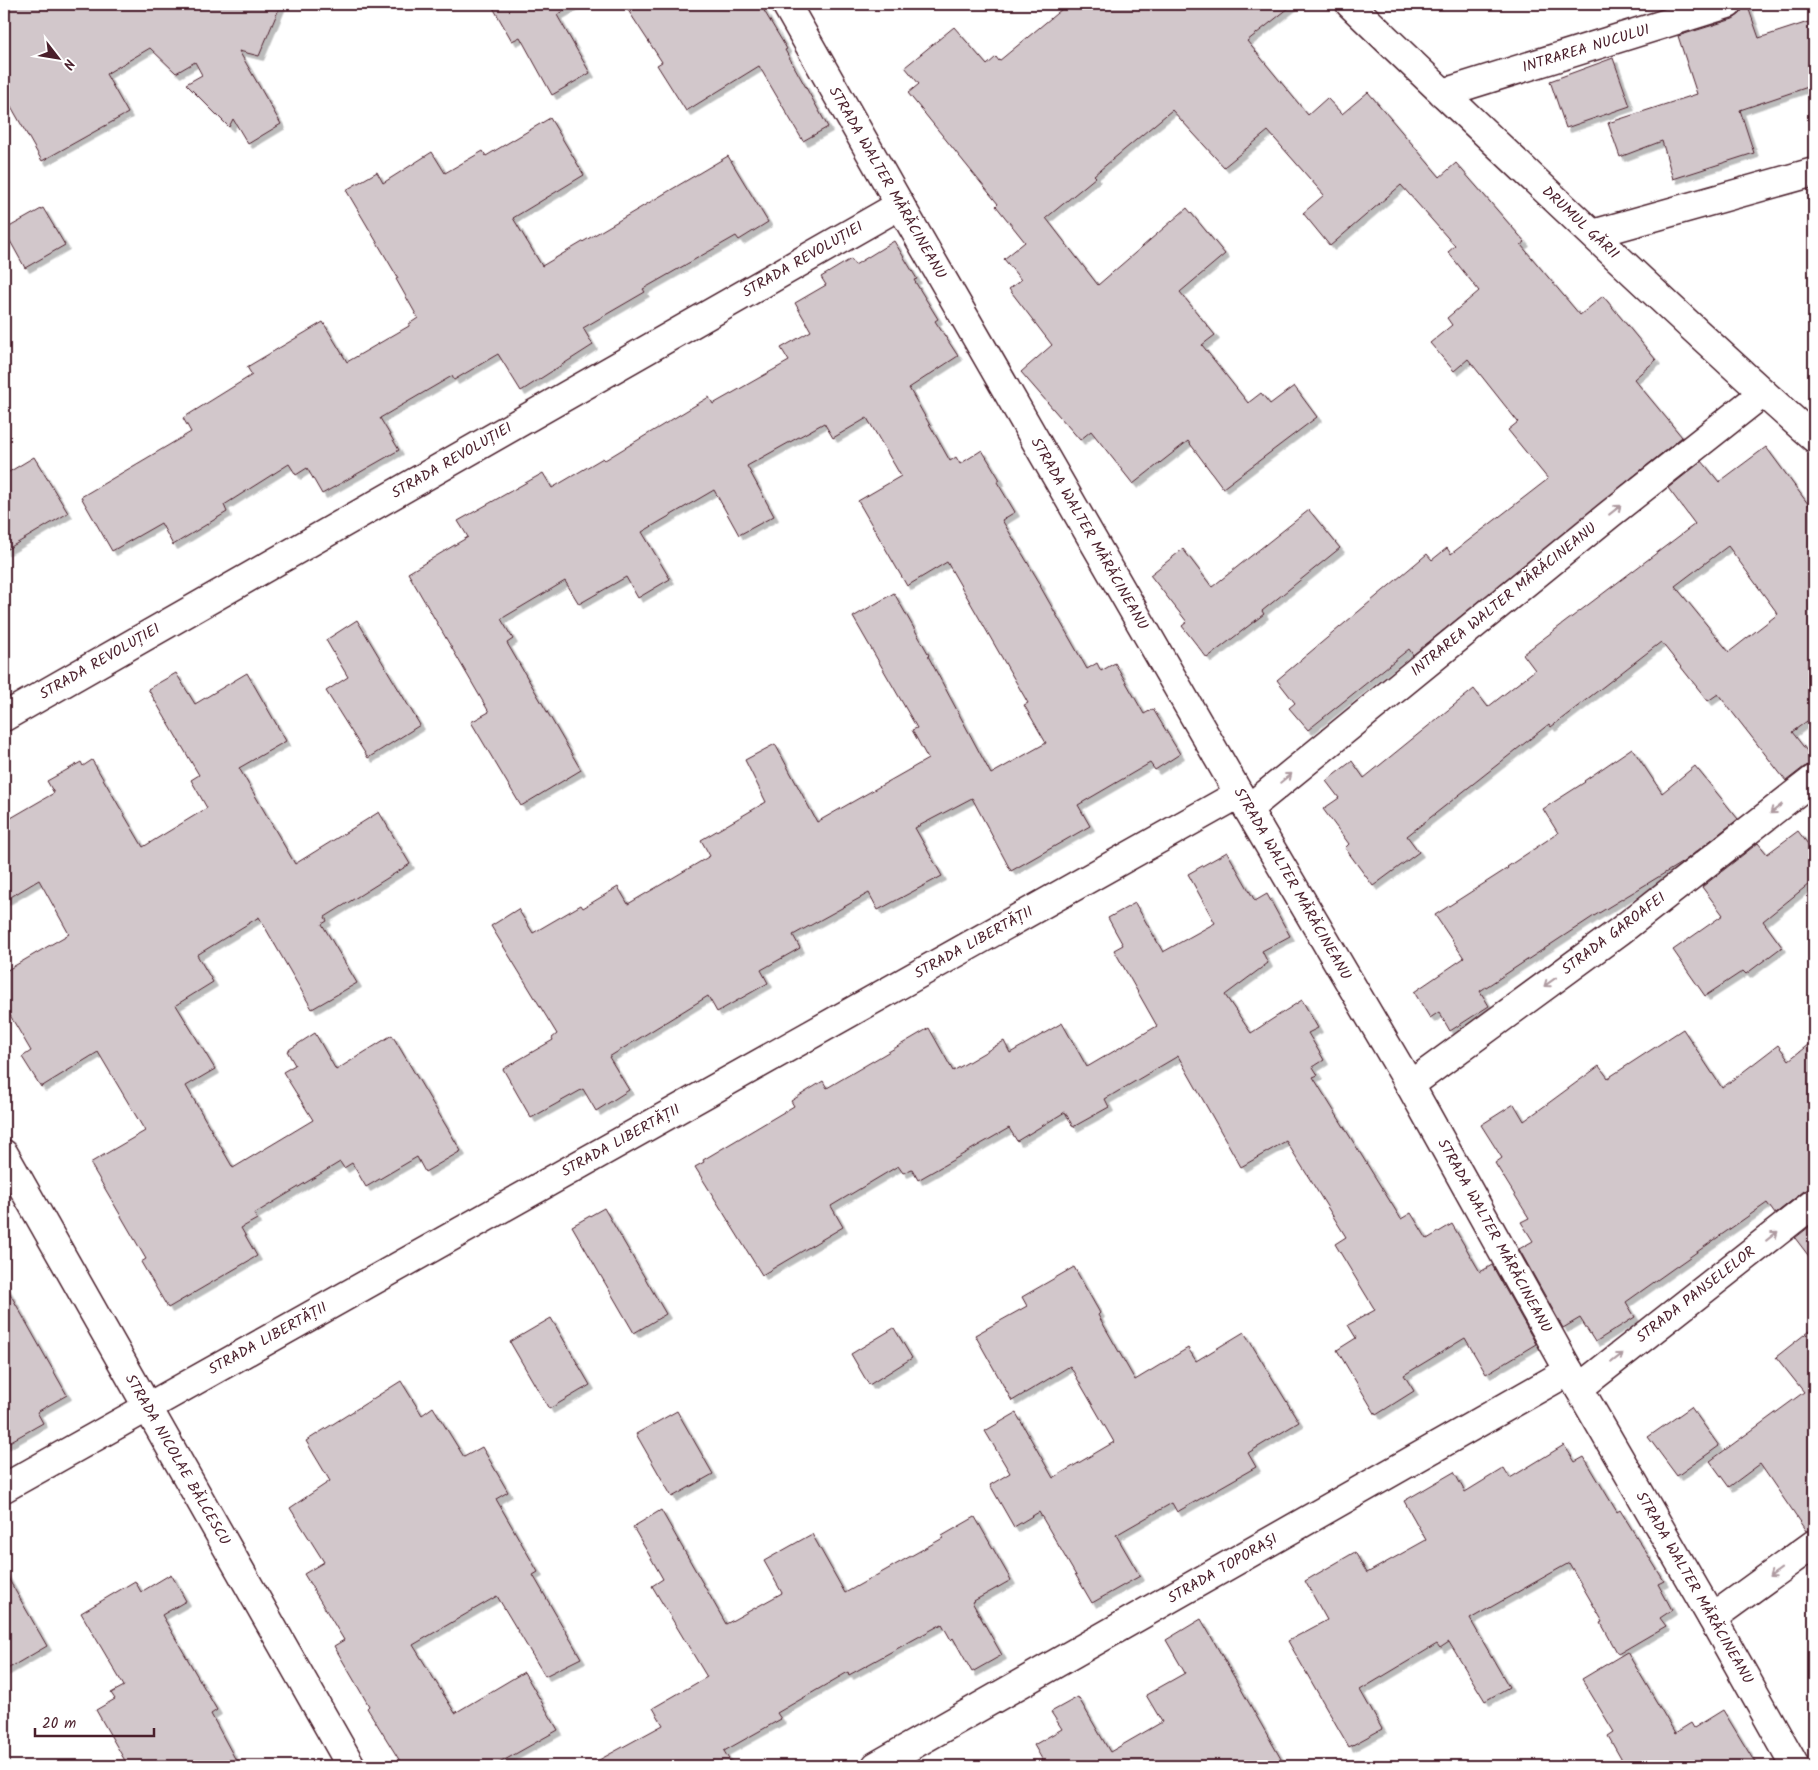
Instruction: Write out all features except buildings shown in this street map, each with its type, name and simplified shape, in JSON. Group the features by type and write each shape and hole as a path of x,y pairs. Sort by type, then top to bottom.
{"street":[{"name":"STRADA WALTER MĂRĂCINEANU","path":"786,4 1243,802 1410,1085 1574,1380 1712,1618 1795,1766"},
{"name":"DRUMUL GĂRII","path":"1350,4 1593,234 1763,393 1814,438"},
{"name":"INTRAREA NUCULUI","path":"1443,93 1728,4"},
{"path":"1593,234 1814,172"},
{"name":"STRADA REVOLUȚIEI","path":"4,716 900,205"},
{"name":"INTRAREA WALTER MĂRĂCINEANU","path":"1243,802 1763,393"},
{"name":"STRADA GAROAFEI","path":"1410,1085 1620,931 1814,778"},
{"name":"STRADA LIBERTĂȚII","path":"4,1488 147,1407 1243,802"},
{"name":"STRADA NICOLAE BĂLCESCU","path":"4,1154 350,1766"},
{"name":"STRADA PANSELELOR","path":"1574,1380 1814,1203"},
{"name":"STRADA TOPORAȘI","path":"876,1766 1574,1380"},
{"path":"1712,1618 1814,1544"}]}
